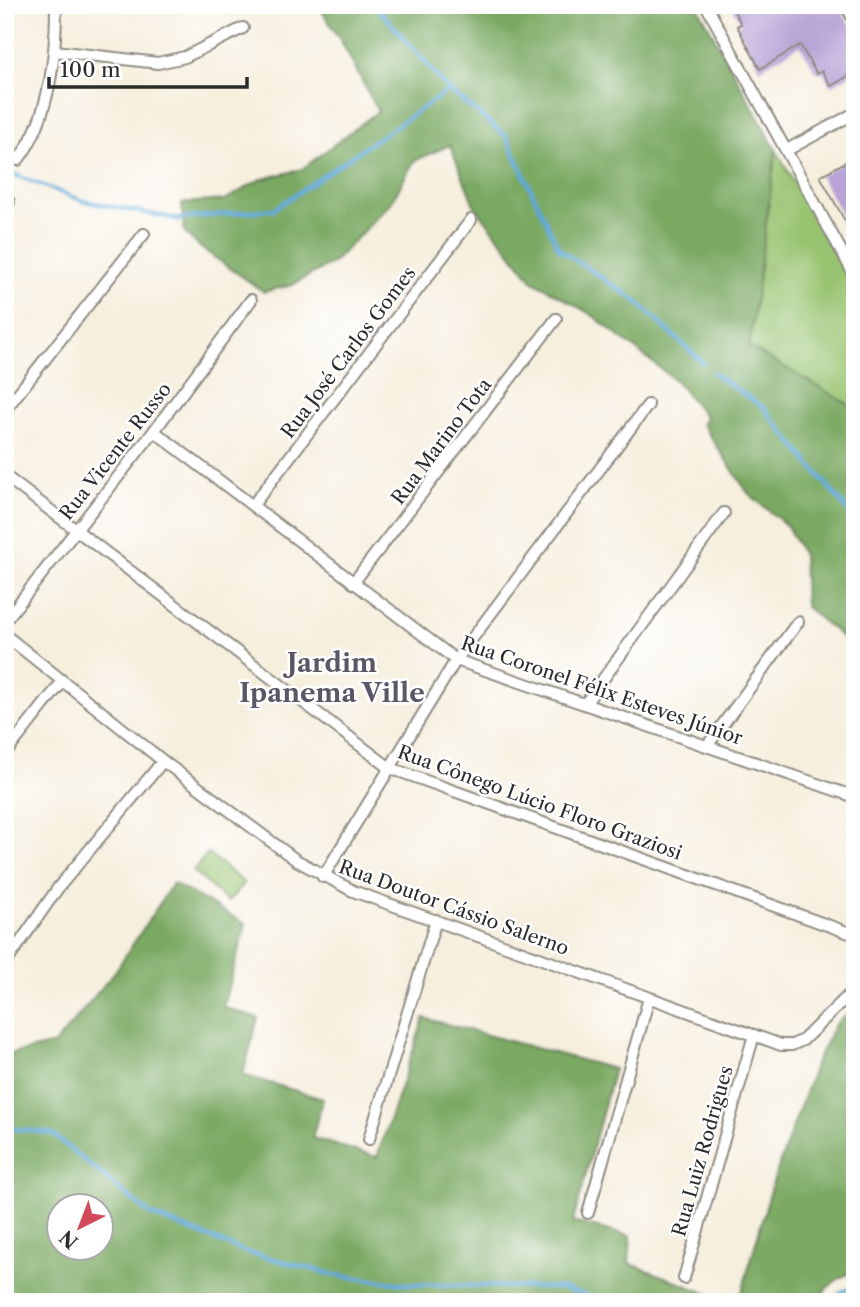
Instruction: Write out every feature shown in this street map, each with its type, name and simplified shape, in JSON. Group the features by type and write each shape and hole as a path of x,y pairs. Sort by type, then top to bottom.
{"street":[{"path":"5,158 18,160 31,143 55,51 56,5"},
{"path":"706,5 855,276"},
{"path":"846,5 855,22"},
{"path":"55,51 158,64 185,57 243,28"},
{"path":"787,150 855,113"},
{"name":"Rua José Carlos Gomes","path":"253,505 471,220"},
{"path":"5,410 144,234"},
{"name":"Rua Vicente Russo","path":"5,621 154,431 251,300"},
{"name":"Rua Marino Tota","path":"353,583 556,319"},
{"path":"323,877 456,660 648,405"},
{"name":"Rua Coronel Félix Esteves Júnior","path":"154,431 456,660 855,797"},
{"name":"Rua Cônego Lúcio Floro Graziosi","path":"5,476 390,768 855,935"},
{"path":"585,704 724,513"},
{"path":"708,746 798,622"},
{"name":"Rua Doutor Cássio Salerno","path":"5,635 163,761 323,877 353,891 781,1045 792,1045 803,1040 855,989"},
{"path":"5,754 62,682"},
{"path":"5,964 58,888 163,761"},
{"path":"369,1139 436,920"},
{"path":"588,1213 649,998"},
{"name":"Rua Luiz Rodrigues","path":"684,1278 754,1035"}],"green space":[{"path":"318,5 697,5 776,150 749,347 855,408 855,648 805,606 803,555 787,526 748,493 702,424 706,417 676,381 592,315 532,280 474,205 450,145 414,161 391,203 334,262 292,285 264,292 201,248 184,232 182,203 225,200 259,180 302,169 378,111 341,41"},
{"path":"776,150 855,291 855,408 749,347"},
{"path":"208,853 244,883 228,902 193,871"},
{"path":"173,883 246,924 223,1007 258,1018 243,1075 323,1099 312,1138 377,1157 424,1018 614,1069 573,1222 631,1236 629,1263 729,1302 5,1302 5,1055 55,1044 114,973"},
{"path":"855,1007 855,1272 833,1283 818,1302 739,1302 773,1182 817,1060 834,1026"}],"building":[{"path":"731,5 838,5 855,32 855,72 831,86 822,71 817,74 800,45 760,69 737,26 741,24"},
{"path":"851,159 855,166 855,239 820,176"}],"waterway":[{"path":"375,5 449,90 506,136 559,249 635,300 703,363"},
{"path":"5,171 83,201 178,219 274,209 449,90"},
{"path":"713,373 763,407 855,519"},
{"path":"5,1128 51,1133 151,1215 246,1252 335,1275 404,1284 562,1288 607,1302"},
{"path":"836,1302 841,1292 855,1287"}],"district":[{"name":"Jardim Ipanema Ville","path":"332,678"}]}
